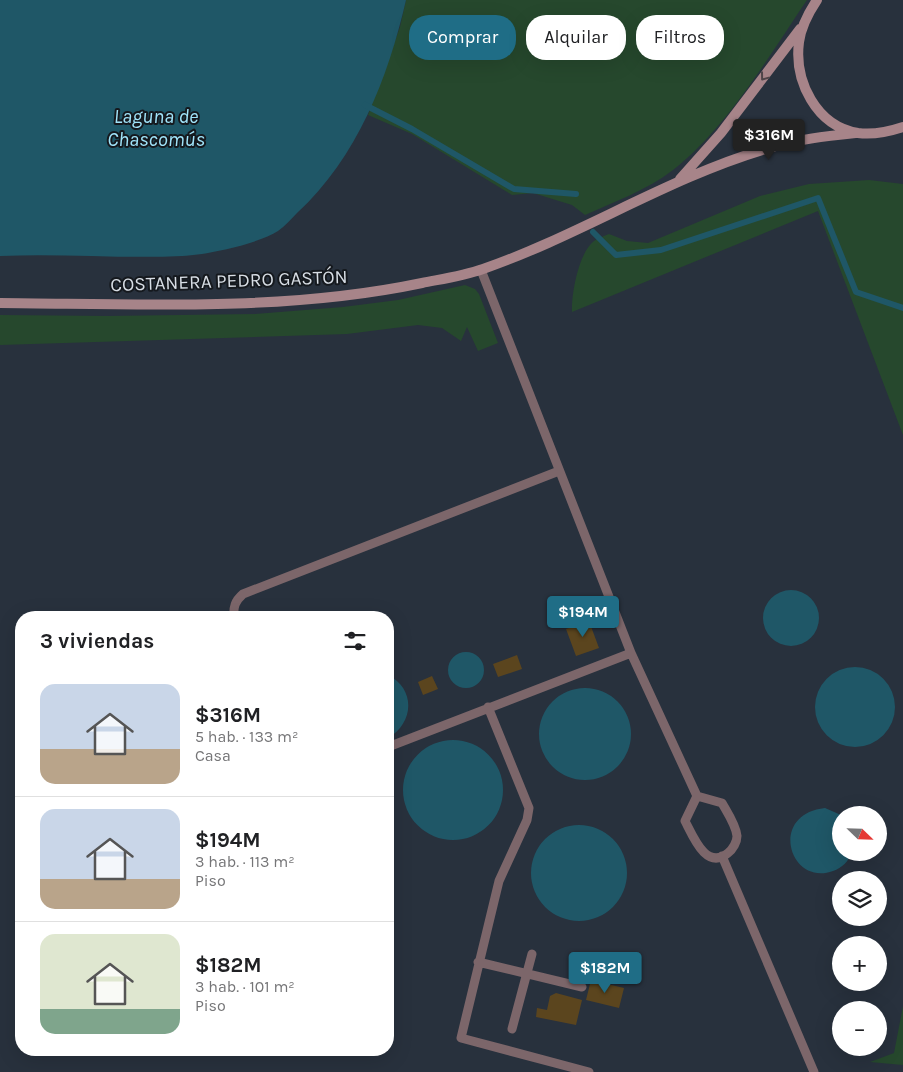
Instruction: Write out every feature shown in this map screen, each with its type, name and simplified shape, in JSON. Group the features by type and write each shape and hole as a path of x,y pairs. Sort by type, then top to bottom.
{"main road":[{"path":"817,0 804,24 799,41 800,72 812,103 836,125 857,133"},
{"name":"COSTANERA PEDRO GASTÓN","path":"678,181 721,133 804,24"},
{"path":"882,133 903,127"},
{"name":"COSTANERA PEDRO GASTÓN","path":"0,303 238,302 316,298 383,291 481,270 549,243 678,181 770,148 812,138 857,133 882,133"},
{"path":"882,133 903,134"}],"lane":[{"path":"481,270 631,653 697,796 722,803 735,830 737,836 733,849 722,856 709,856 703,852 685,821 697,796"},
{"path":"234,611 234,607 243,594 559,472"},
{"path":"394,745 631,653"},
{"path":"488,708 529,808 527,820 499,881 461,1038 589,1072"},
{"path":"722,856 814,1072"},
{"path":"512,1029 532,954"},
{"path":"478,962 582,987"}],"green space":[{"path":"406,0 807,0 746,91 711,134 692,153 673,170 652,184 585,215 572,205 533,193 512,195 412,134 368,115 400,27"},
{"path":"869,180 903,184 903,435 818,211 572,312 573,295 580,264 589,246 601,237 609,234 627,241 648,243 760,196 809,184"},
{"path":"465,285 475,289 479,294 498,343 478,351 467,327 461,341 442,328 418,325 347,334 0,345 0,315 255,314 343,307 398,300"},
{"path":"903,1006 903,1065 870,1062 894,1053"}],"water":[{"name":"Laguna de Chascomús","path":"0,0 406,0 390,58 367,115 353,142 337,167 318,191 286,225 269,236 218,251 182,256 137,257 0,256"},
{"path":"785,590 797,590 811,598 819,612 817,629 811,638 797,646 785,646 775,641 768,634 763,624 763,612 768,602 775,595"},
{"path":"466,652 473,653 479,657 483,663 483,677 479,683 473,687 466,688 459,687 453,683 449,677 448,670 449,663 453,657 459,653"},
{"path":"855,667 870,670 883,679 892,692 895,707 892,722 883,735 870,744 855,747 840,744 827,735 818,722 815,707 818,692 827,679 840,670"},
{"path":"394,679 403,689 407,697 408,706 407,715 394,734"},
{"path":"585,688 603,691 618,701 628,716 631,734 628,752 618,767 603,777 585,780 567,777 552,767 542,752 539,734 542,716 552,701 567,691"},
{"path":"453,740 472,744 488,755 499,771 503,790 499,809 488,825 472,836 453,840 434,836 418,825 407,809 403,790 407,771 418,755 434,744"},
{"path":"825,808 832,811 832,861 847,861 839,868 833,871 818,873 805,869 796,860 791,848 791,835 796,823 807,813"},
{"path":"579,825 597,829 613,839 623,855 627,873 623,891 613,907 597,917 579,921 561,917 545,907 535,891 531,873 535,855 545,839 561,829"}],"building":[{"path":"589,621 599,648 576,656 566,629"},
{"path":"517,655 522,669 498,677 493,664"},
{"path":"432,676 438,689 423,695 418,682"},
{"path":"591,980 624,988 619,1008 586,1000"},
{"path":"556,993 582,1000 576,1025 536,1017 537,1008 547,1010 550,996"}],"waterway":[{"path":"365,105 412,129 514,189 576,194"},
{"path":"593,232 616,255 661,250 818,198 856,292 903,308"}]}
